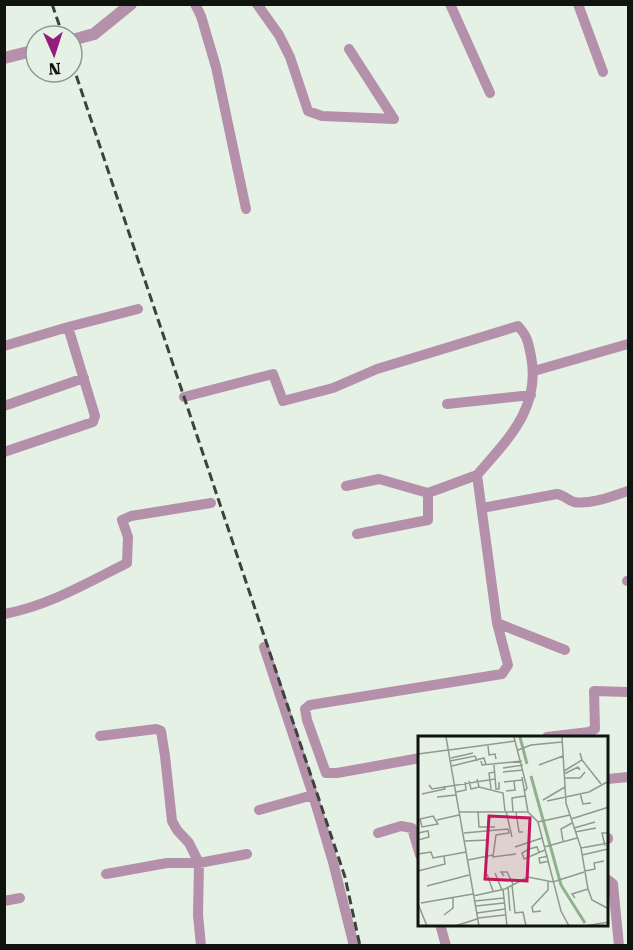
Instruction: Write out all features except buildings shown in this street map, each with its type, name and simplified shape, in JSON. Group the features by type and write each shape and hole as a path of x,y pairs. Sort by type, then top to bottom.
{"street":[{"path":"84,37 94,34 131,4"},
{"path":"195,4 201,16 216,67 246,209"},
{"path":"257,4 279,35 290,57 308,111 322,116 394,119 349,49"},
{"path":"450,4 490,93"},
{"path":"578,4 603,72"},
{"path":"4,58 24,53"},
{"path":"4,346 138,309"},
{"path":"184,397 273,374 283,401 302,397 333,388 377,369 518,326 527,337 534,371 529,405 507,440 477,475 428,493 379,479 346,486"},
{"path":"4,452 93,422 94,416 84,378 68,327"},
{"path":"534,371 628,344"},
{"path":"4,406 84,378"},
{"path":"447,404 531,395"},
{"path":"418,758 326,773 305,709 310,705 502,674 508,665 497,622 477,475"},
{"path":"482,508 557,494 565,495 571,501 584,503 628,491"},
{"path":"357,534 428,520 428,493"},
{"path":"4,614 25,610 55,599 127,563 128,537 122,520 131,516 211,502"},
{"path":"497,622 565,650"},
{"path":"264,647 333,861 354,945"},
{"path":"553,736 594,729 594,691 628,692"},
{"path":"100,736 156,729 161,731 172,821 189,843 199,863 198,899 201,945"},
{"path":"609,779 628,777"},
{"path":"259,810 313,795"},
{"path":"378,832 401,826 412,828 418,848"},
{"path":"106,874 167,863 199,863 247,854"},
{"path":"609,881 613,884 614,890 619,945"},
{"path":"4,901 20,898"},
{"path":"441,926 446,945"}],"railway":[{"path":"52,4 59,24"},
{"path":"79,84 345,877 360,946"}]}
